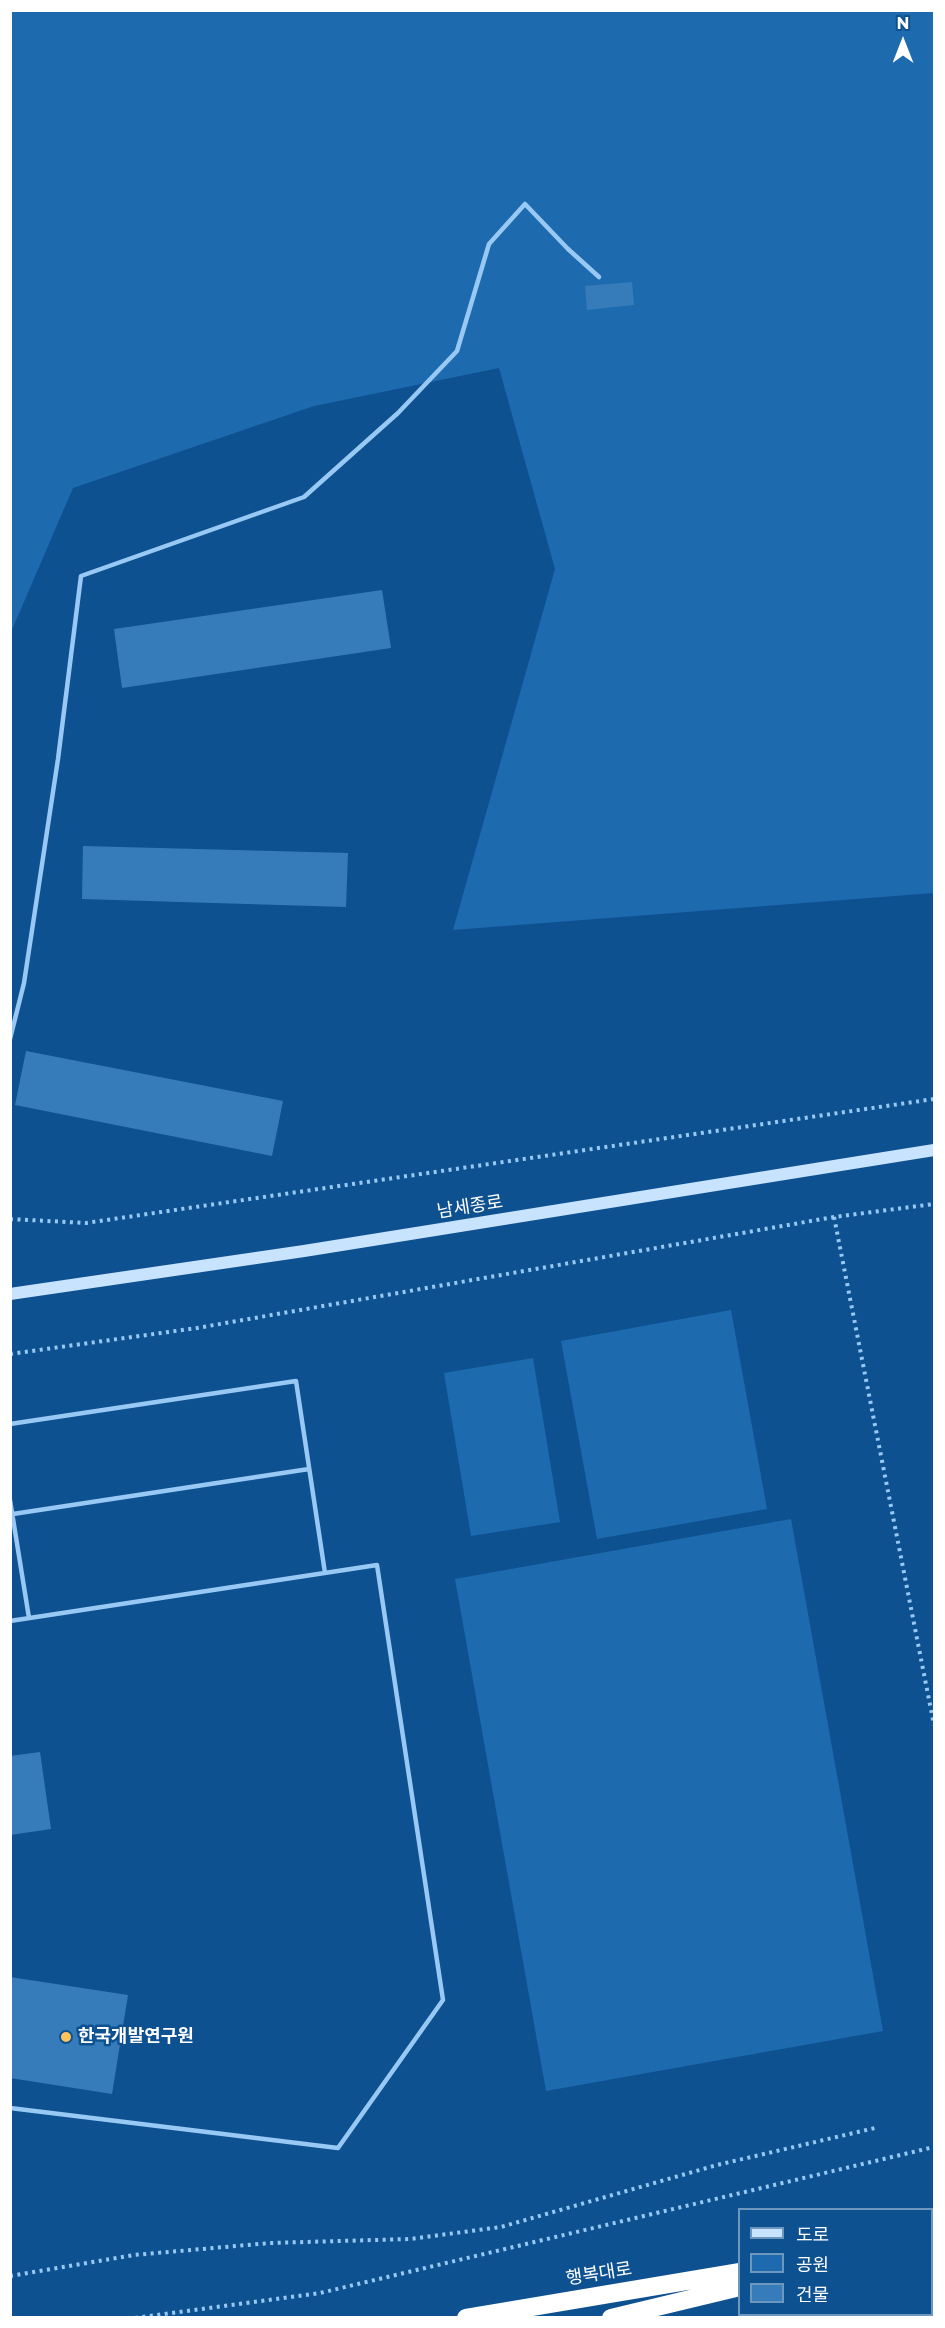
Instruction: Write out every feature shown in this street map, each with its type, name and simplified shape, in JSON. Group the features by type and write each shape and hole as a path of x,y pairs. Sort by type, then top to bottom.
{"highway":[{"name":"행복대로","path":"466,2318 738,2272"},
{"path":"611,2318 738,2287"}],"street":[{"name":"남세종로","path":"10,1294 316,1249 934,1150"}],"lane":[{"path":"10,1039 24,983 81,576 304,498 398,413 457,351 489,244 525,204 568,249 599,277"},
{"path":"10,1424 296,1381 326,1574"},
{"path":"13,1514 309,1469"},
{"path":"10,1500 29,1618"},
{"path":"10,1621 377,1566 443,2000 338,2148 10,2108"}],"path":[{"path":"10,1219 86,1223 934,1099"},
{"path":"10,1354 197,1328 834,1217 934,1204"},
{"path":"834,1217 934,1725"},
{"path":"10,2276 134,2255 270,2243 411,2239 501,2227 717,2165 876,2128"},
{"path":"135,2318 320,2293 934,2147"}],"green space":[{"path":"11,11 934,11 934,893 453,930 555,569 499,368 314,406 73,488 11,632"},
{"path":"731,1310 767,1509 597,1539 561,1341"},
{"path":"533,1358 560,1522 471,1536 444,1373"},
{"path":"791,1519 883,2031 546,2091 455,1579"}],"building":[{"path":"632,282 634,305 587,310 585,286"},
{"path":"382,590 391,648 122,688 114,629"},
{"path":"83,846 348,853 346,907 82,899"},
{"path":"26,1051 283,1101 272,1156 15,1105"},
{"path":"40,1752 51,1829 10,1835 10,1756"},
{"name":"한국개발연구원","path":"10,1977 128,1995 112,2094 10,2078"}],"place":[{"name":"한국개발연구원","path":"66,2037"}]}
